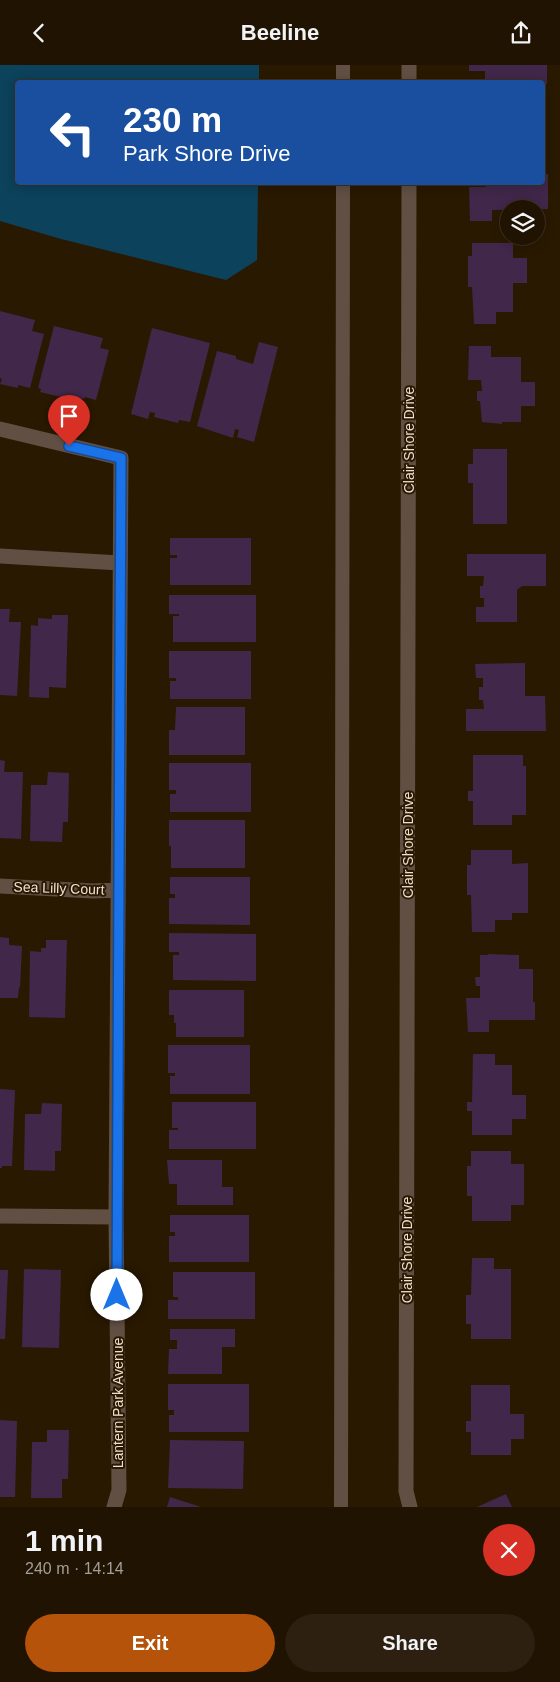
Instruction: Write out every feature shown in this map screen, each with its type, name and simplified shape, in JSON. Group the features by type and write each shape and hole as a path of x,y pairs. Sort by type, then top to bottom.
{"street":[{"path":"409,65 409,80"},
{"name":"Clair Shore Drive","path":"409,185 406,1491 410,1507"},
{"name":"Lantern Park Avenue","path":"0,429 121,458 116,1217 118,1490 114,1507"},
{"path":"0,557 120,563"},
{"name":"Sea Lilly Court","path":"0,887 93,891 118,890"},
{"path":"0,1216 116,1217"}],"lane":[{"path":"343,65 343,80"},
{"path":"341,1507 343,185"}],"water":[{"path":"0,65 259,65 259,80 15,80 15,185 258,185 257,260 226,280 61,239 0,221"}],"building":[{"path":"469,65 547,65 547,84 545,84 545,80 485,80 485,71 469,71"},
{"path":"545,174 548,174 548,209 545,209 545,200 500,200 500,210 492,210 492,221 470,221 469,187 486,187 486,185 545,185"},
{"path":"472,243 500,243 500,245 513,245 513,258 527,258 527,283 513,283 513,312 496,312 496,324 474,324 472,287 468,287 468,256 472,256"},
{"path":"0,311 35,320 32,331 44,334 30,388 18,385 18,388 0,384 2,379 0,378"},
{"path":"54,326 103,338 100,348 109,350 96,400 66,395 65,398 40,392 41,389 38,388"},
{"path":"152,328 210,343 190,422 179,420 178,423 154,417 155,413 150,412 148,419 131,414"},
{"path":"259,342 278,347 254,442 237,437 239,430 235,429 233,438 197,426 217,351 236,356 236,359 253,364"},
{"path":"469,346 491,346 491,357 521,357 521,382 535,382 535,406 521,406 521,422 502,422 502,424 482,422 480,401 477,401 477,391 482,391 481,380 468,380"},
{"path":"473,449 507,449 507,524 473,524 473,483 468,483 468,464 473,464"},
{"path":"170,538 251,538 251,585 170,585 170,558 177,558 177,555 170,555"},
{"path":"467,554 546,554 546,586 522,586 517,590 517,622 476,622 476,607 484,607 484,598 480,598 480,586 483,586 484,576 467,576"},
{"path":"169,595 256,595 256,642 173,642 173,616 179,616 179,614 169,614"},
{"path":"0,609 10,609 9,622 21,622 17,696 0,695"},
{"path":"52,615 68,615 66,688 49,687 49,698 29,697 31,625 38,626 38,618 52,619"},
{"path":"169,651 251,651 251,699 170,699 170,681 176,681 176,678 169,678"},
{"path":"525,663 525,696 545,696 546,731 466,731 466,709 484,709 483,700 479,700 479,687 483,687 483,678 476,678 475,664"},
{"path":"176,707 245,707 245,755 169,755 169,730 175,730"},
{"path":"473,755 523,755 523,766 526,766 526,815 512,815 512,825 473,825 473,801 468,801 468,791 473,791"},
{"path":"0,760 5,761 4,772 23,772 21,839 0,838"},
{"path":"169,763 251,763 251,812 170,812 170,794 176,794 176,790 169,790"},
{"path":"48,772 69,773 68,822 63,822 62,842 30,841 31,785 47,785"},
{"path":"169,820 245,820 245,868 171,868"},
{"path":"471,850 512,850 512,864 528,863 528,913 512,913 512,920 495,920 495,932 472,932 471,895 467,895 467,865 471,865"},
{"path":"170,877 250,877 250,925 169,924 169,898 175,898 175,894 170,894"},
{"path":"169,933 256,934 256,981 173,980 173,955 179,955 179,952 169,952"},
{"path":"0,937 9,938 9,945 22,946 18,998 0,998"},
{"path":"46,940 67,940 65,1018 29,1017 30,951 41,952 41,948 46,948"},
{"path":"480,955 519,955 519,969 533,969 535,1020 489,1020 489,1032 468,1032 466,998 480,998 480,986 476,986 475,977 480,977"},
{"path":"169,990 244,990 244,1037 176,1037 174,1015 169,1015"},
{"path":"168,1045 250,1045 250,1094 170,1094 170,1076 175,1076 175,1073 168,1073"},
{"path":"473,1054 495,1054 495,1065 512,1065 512,1095 526,1095 526,1119 512,1119 512,1135 472,1135 472,1111 467,1111 467,1102 472,1102"},
{"path":"0,1089 15,1090 12,1166 2,1166 2,1168 0,1168"},
{"path":"172,1102 256,1102 256,1149 169,1149 169,1130 178,1130 178,1128 172,1128"},
{"path":"42,1103 62,1104 61,1151 55,1151 55,1171 24,1170 25,1114 41,1114"},
{"path":"471,1151 511,1151 511,1164 524,1164 524,1205 511,1205 511,1221 472,1221 472,1196 467,1196 467,1166 471,1166"},
{"path":"167,1160 222,1160 222,1187 233,1187 233,1205 177,1205 177,1184 169,1184"},
{"path":"170,1215 249,1215 249,1262 169,1262 169,1236 175,1236 175,1232 170,1232"},
{"path":"472,1258 494,1258 494,1269 511,1269 511,1339 471,1339 471,1324 466,1324 466,1295 471,1295"},
{"path":"24,1269 61,1270 59,1348 22,1347"},
{"path":"0,1270 8,1270 5,1339 0,1339"},
{"path":"173,1272 255,1272 255,1319 168,1319 168,1300 178,1300 178,1297 173,1297"},
{"path":"170,1329 235,1329 235,1347 222,1347 222,1374 168,1374 169,1349 177,1349 177,1340 170,1340"},
{"path":"168,1384 249,1384 249,1432 169,1432 169,1415 174,1415 174,1410 168,1410"},
{"path":"471,1385 510,1385 510,1414 524,1414 524,1439 511,1439 511,1455 471,1455 471,1432 466,1432 466,1421 471,1421"},
{"path":"0,1420 17,1421 15,1497 0,1497"},
{"path":"47,1430 69,1430 68,1479 62,1479 62,1498 31,1498 32,1442 47,1442"},
{"path":"170,1440 244,1441 243,1489 168,1488"},
{"path":"506,1494 512,1507 477,1507"},
{"path":"170,1497 201,1507 167,1507"}],"route":[{"path":"69,446 121,458 117,1295"}]}
